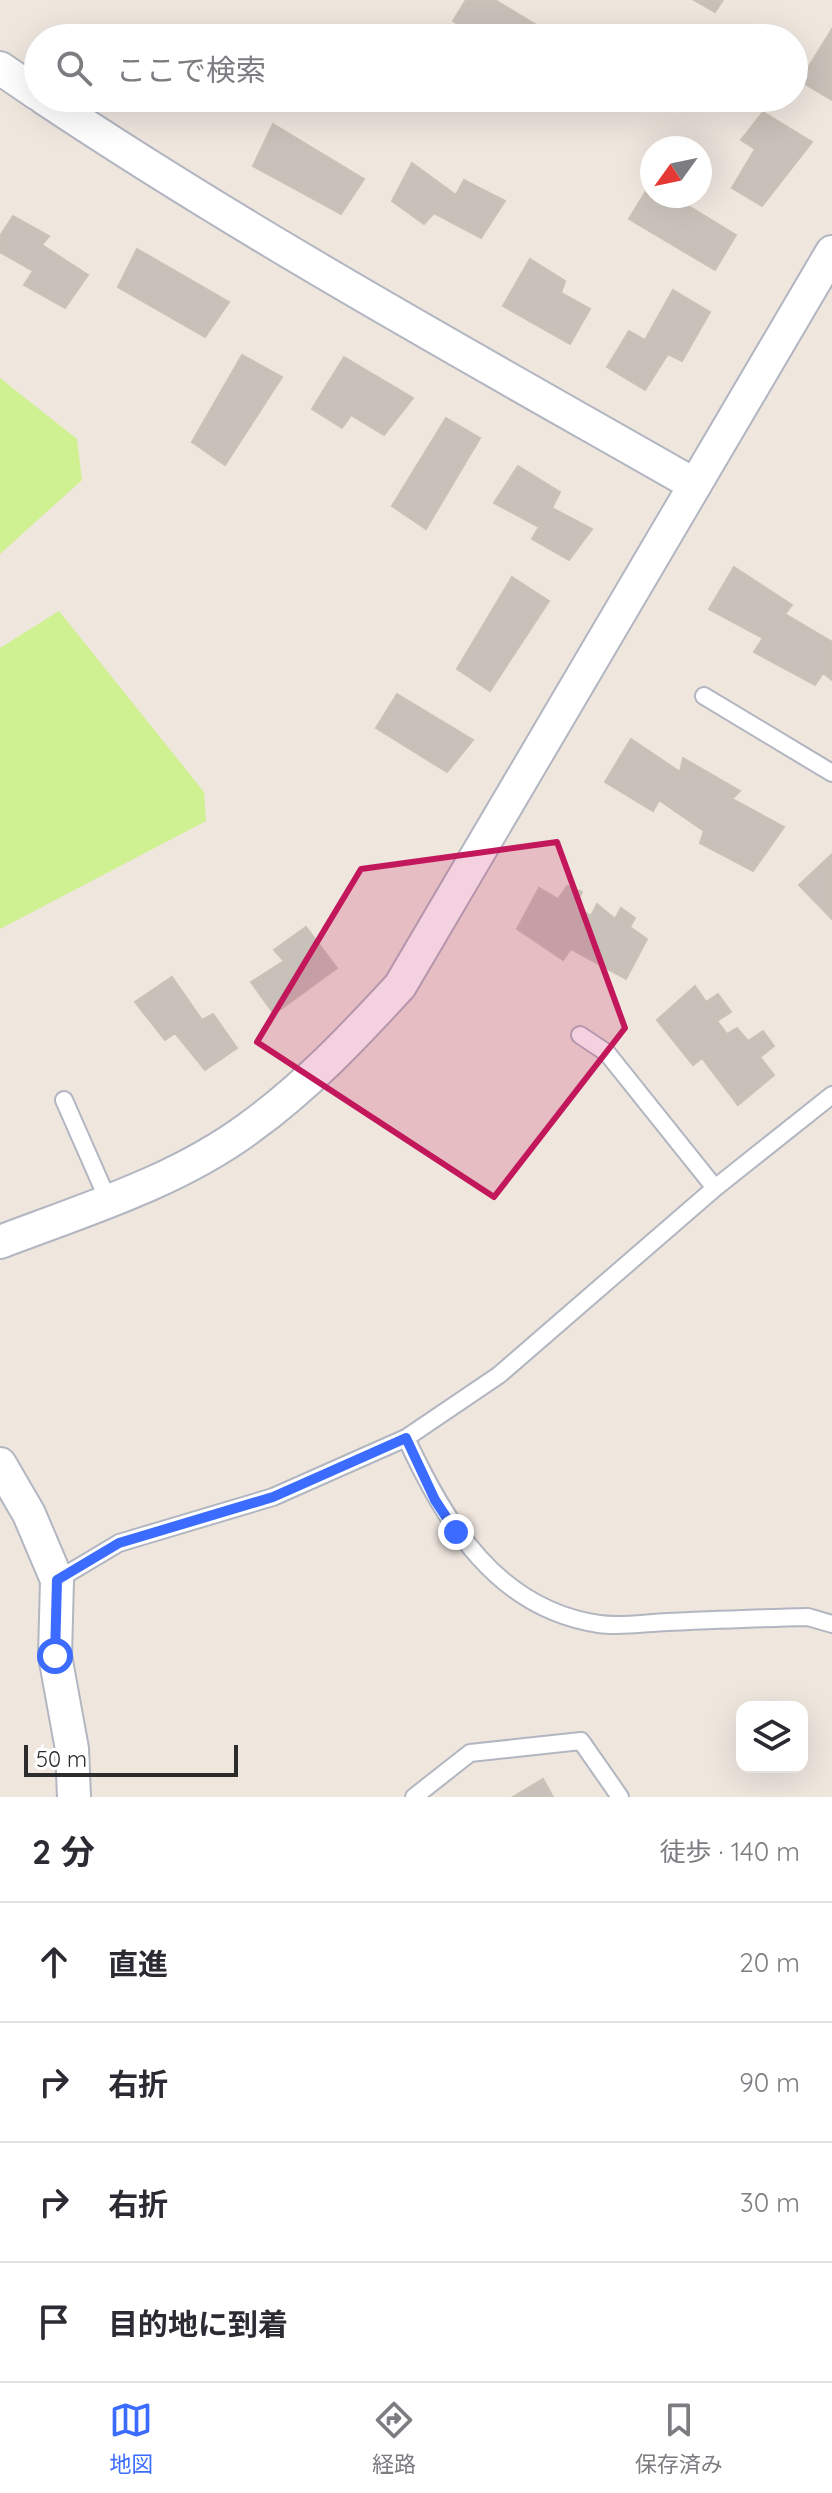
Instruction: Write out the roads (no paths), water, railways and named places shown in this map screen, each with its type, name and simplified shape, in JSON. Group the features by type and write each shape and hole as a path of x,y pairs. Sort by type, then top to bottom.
{"street":[{"path":"0,68 24,84"},
{"path":"66,112 407,320 695,485"},
{"path":"0,1242 108,1200 202,1158 248,1129 332,1060 400,986 832,252"},
{"path":"0,1464 29,1514 57,1580 55,1656 72,1749 74,1797"}],"lane":[{"path":"704,696 832,773"},
{"path":"580,1035 607,1053 715,1188"},
{"path":"57,1580 119,1543 273,1497 406,1438 521,1358 715,1188 832,1095"},
{"path":"64,1100 108,1200"},
{"path":"406,1438 435,1500 482,1564 515,1592 557,1614 601,1625 808,1617 832,1624"},
{"path":"414,1797 470,1753 581,1741 620,1797"}]}
